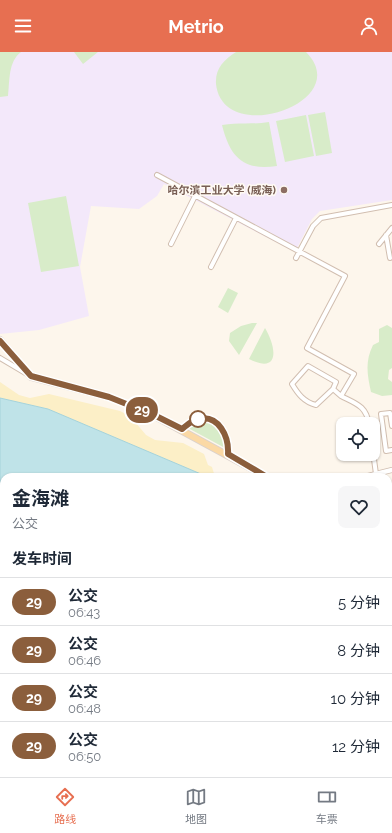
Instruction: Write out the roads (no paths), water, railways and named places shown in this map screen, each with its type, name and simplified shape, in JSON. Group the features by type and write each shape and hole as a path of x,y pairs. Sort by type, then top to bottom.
{"main road":[{"path":"0,340 31,376 109,397 154,415 261,473"}],"street":[{"path":"157,175 345,276 307,348 354,374 342,396"},
{"path":"170,244 195,196"},
{"path":"296,258 313,226 321,218 392,205"},
{"path":"211,267 236,218"},
{"path":"379,244 392,228"},
{"path":"386,235 390,258"},
{"path":"0,358 31,376"},
{"path":"308,366 336,382 333,389 316,405 308,403 298,394 292,384 308,366"},
{"path":"333,389 361,407 367,413 367,417"},
{"path":"392,426 390,413 381,414 386,451 392,450"},
{"path":"374,461 376,473"},
{"path":"380,473 392,470"}],"water":[{"path":"0,398 48,409 199,473 0,473"}],"place":[{"name":"哈尔滨工业大学 (威海)","path":"284,190"}]}
